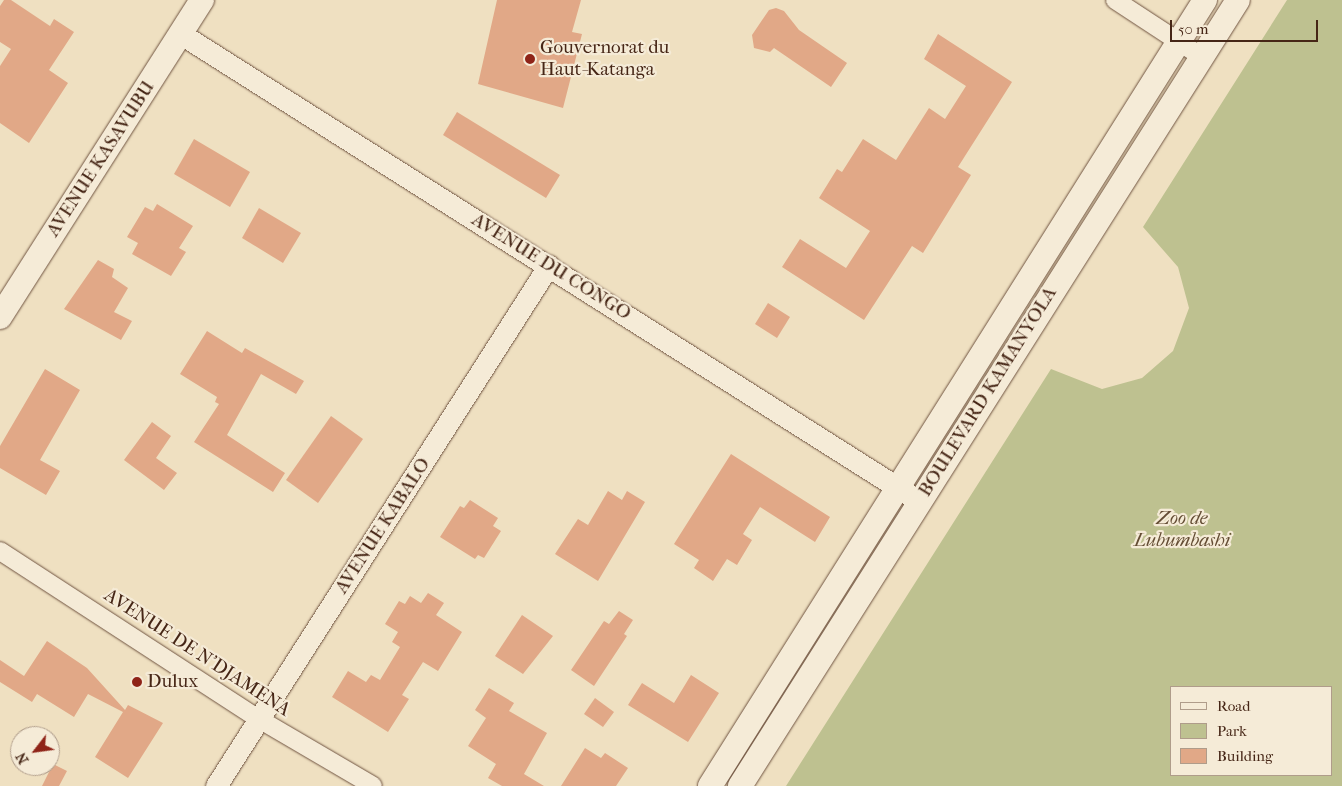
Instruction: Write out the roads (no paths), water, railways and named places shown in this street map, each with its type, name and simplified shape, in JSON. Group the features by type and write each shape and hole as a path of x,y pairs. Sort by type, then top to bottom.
{"main road":[{"name":"AVENUE KASAVUBU","path":"0,317 202,0"},
{"name":"BOULEVARD KAMANYOLA","path":"710,786 1205,0"},
{"name":"BOULEVARD KAMANYOLA","path":"740,786 1238,0"}],"street":[{"path":"1115,0 1202,56"},
{"name":"AVENUE DU CONGO","path":"182,34 919,501"},
{"name":"AVENUE KABALO","path":"216,786 549,266"},
{"name":"AVENUE DE N'DJAMENA","path":"0,551 259,719 373,786"}],"place":[{"name":"Gouvernorat du Haut-Katanga","path":"530,59"},
{"name":"Dulux","path":"137,682"}],"park label":[{"name":"Zoo de Lubumbashi","path":"1182,530"}]}
